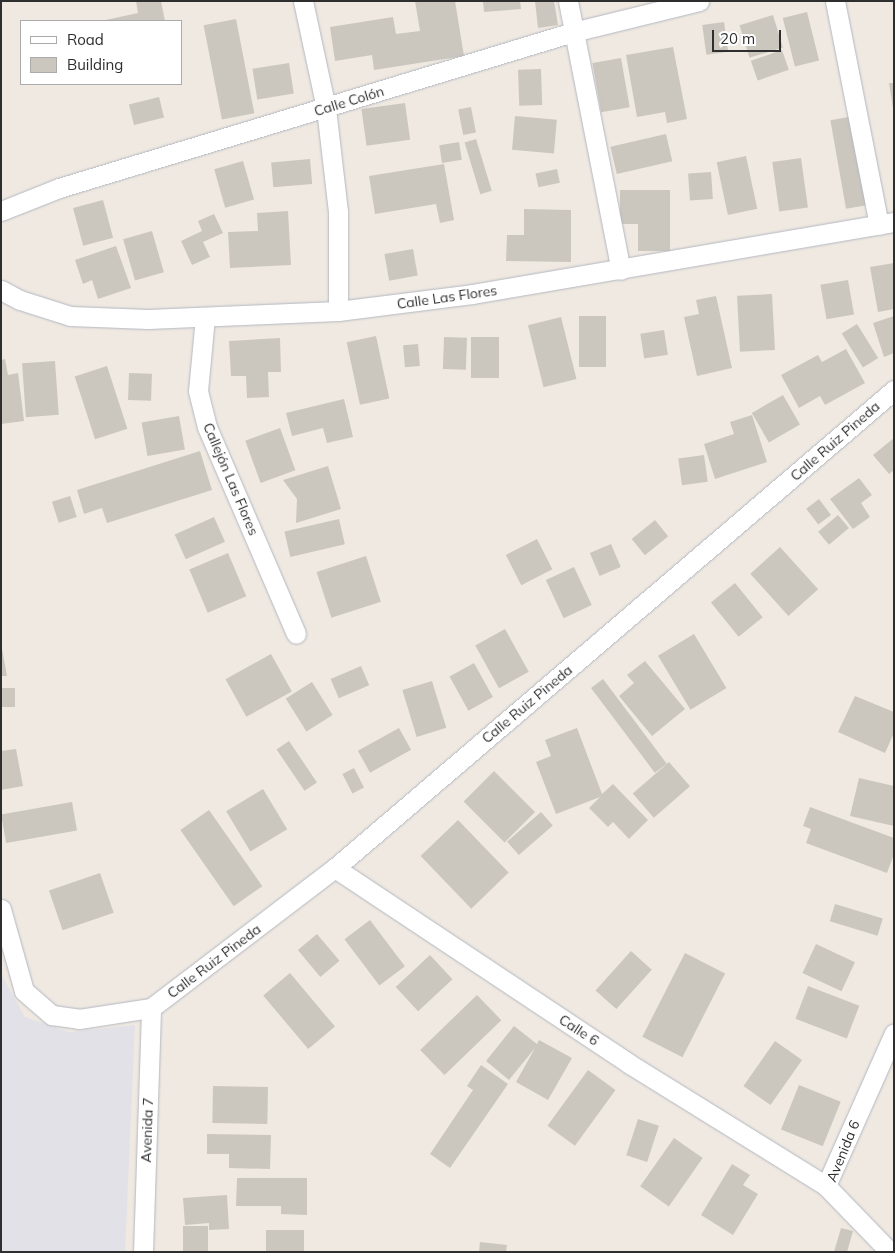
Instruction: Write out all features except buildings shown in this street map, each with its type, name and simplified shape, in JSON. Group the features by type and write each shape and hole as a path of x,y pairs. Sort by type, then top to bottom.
{"street":[{"path":"304,1 326,108 338,212 338,311"},
{"path":"568,1 620,270"},
{"name":"Calle Colón","path":"1,211 59,188 573,32 699,1"},
{"path":"834,1 886,224"},
{"name":"Calle Las Flores","path":"1,290 70,316 206,318 338,311 472,294 886,224"},
{"name":"Callejón Las Flores","path":"206,318 198,391 207,427 296,634"},
{"name":"Calle Ruiz Pineda","path":"151,1008 335,868 894,390"},
{"name":"Calle 6","path":"335,868 628,1063 826,1186"},
{"path":"1,909 24,991 52,1015 79,1019 151,1008"},
{"name":"Avenida 7","path":"143,1252 151,1008"},
{"name":"Avenida 6","path":"890,1252 826,1186 894,1033"}],"shaded area":[{"path":"1,974 25,1017 69,1032 135,1025 125,1252 1,1252"}]}
